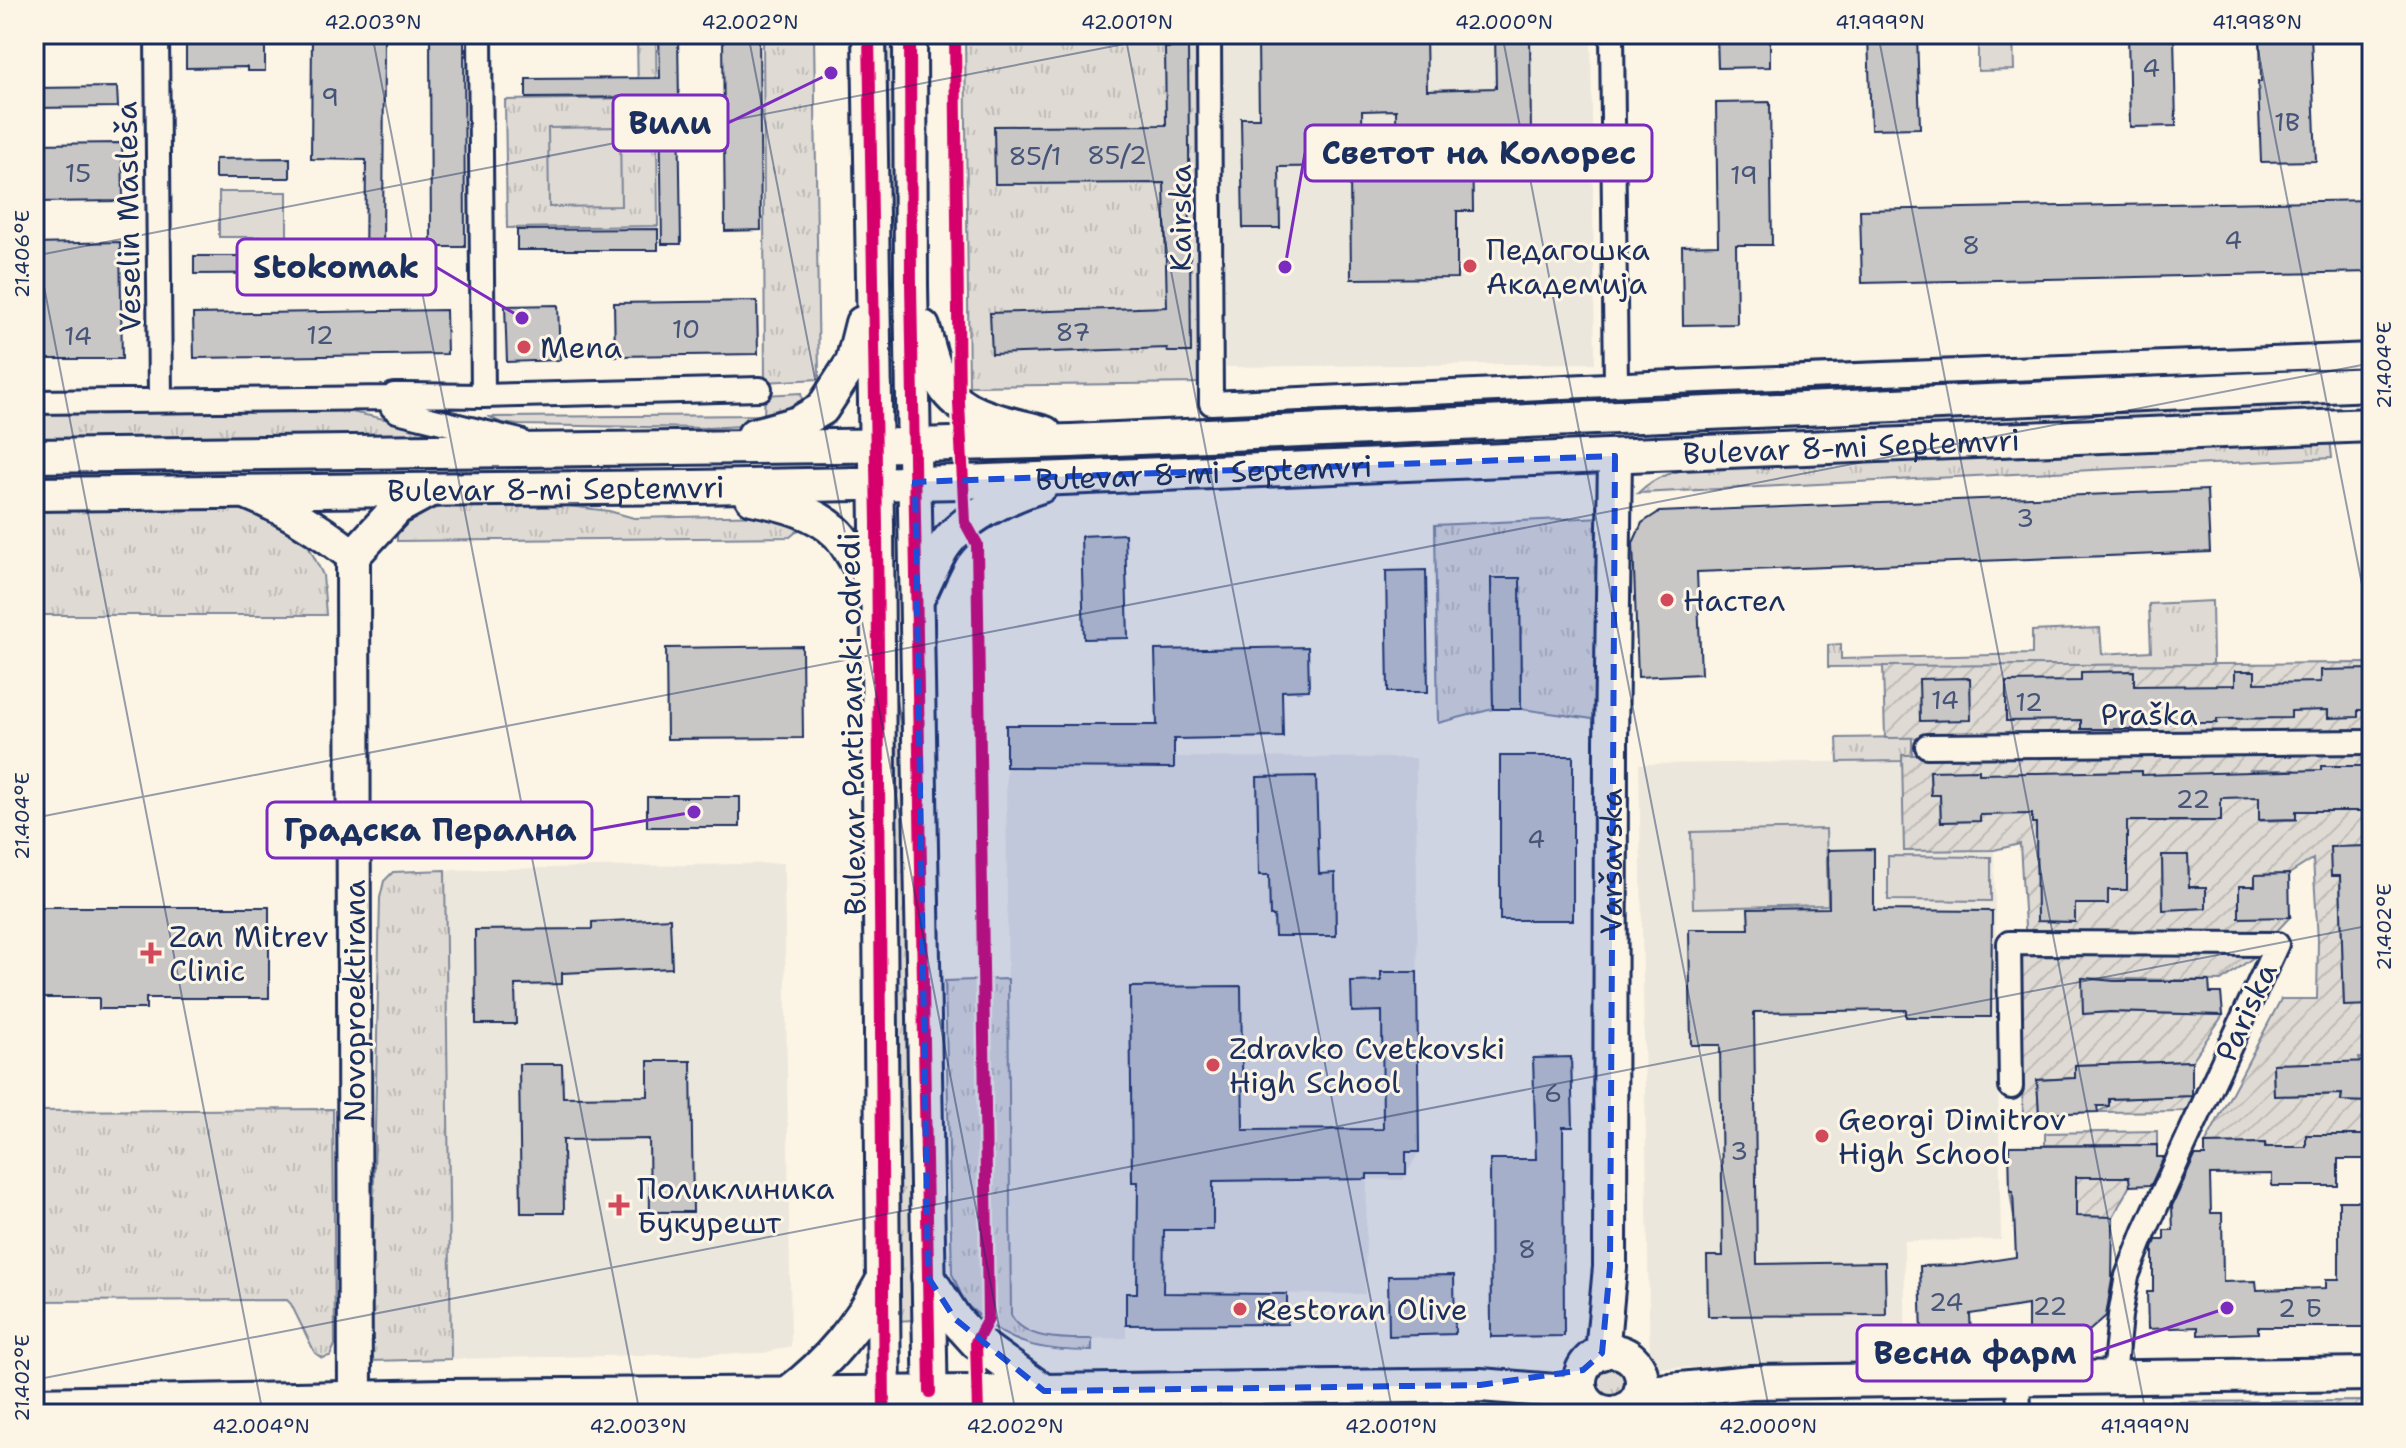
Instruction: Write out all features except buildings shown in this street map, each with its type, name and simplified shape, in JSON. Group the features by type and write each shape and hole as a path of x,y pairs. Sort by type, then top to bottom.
{"street":[{"name":"Veselin Masleša","path":"157,34 160,400"},
{"path":"480,34 483,396"},
{"name":"Bulevar Partizanski odredi","path":"869,34 878,602 884,1403"},
{"path":"910,34 911,285 931,1403"},
{"name":"Kairska","path":"1209,34 1211,403 1420,393"},
{"path":"1612,34 1616,384"},
{"path":"717,446 798,423 822,409 852,363 871,285"},
{"path":"911,285 934,365 944,388 959,403 981,415 1071,441"},
{"path":"1422,427 1420,393 2372,355"},
{"path":"1650,383 1673,416"},
{"name":"Bulevar 8-mi Septemvri","path":"34,456 1071,441 2372,384"},
{"path":"34,402 760,389"},
{"name":"Bulevar 8-mi Septemvri","path":"391,398 392,407 397,411 553,449"},
{"name":"Bulevar 8-mi Septemvri","path":"34,494 694,487 1069,478 2370,426"},
{"name":"Varšavska","path":"1612,1388 1611,742 1615,456"},
{"path":"917,600 943,548 965,522 1025,491 1069,478"},
{"path":"694,487 793,507 816,518 838,534 878,602"},
{"path":"244,492 269,502 318,530 353,556 397,508 431,489"},
{"name":"Novoproektirana","path":"353,556 355,1406"},
{"name":"Praška","path":"1927,746 2372,742"},
{"name":"Pariska","path":"2011,1087 2009,943 2277,944 2127,1276 2114,1376"},
{"path":"928,1277 955,1319 976,1342 1044,1391"},
{"path":"788,1393 815,1373 839,1347 884,1279"},
{"path":"34,1404 355,1406 788,1393 884,1403 931,1403 1044,1391 1155,1402 1480,1385 1612,1388 1751,1382 2372,1374"},
{"path":"2018,1378 2019,1414"},
{"path":"1006,1414 1044,1391"},
{"path":"788,1393 820,1414"}],"highlighted area":[{"path":"1615,456 1610,1267 1602,1353 1583,1370 1480,1385 1044,1391 955,1319 928,1277 915,482"}],"shaded area":[{"name":"Педагошка Академија","path":"1221,34 1591,34 1595,363 1226,367"},
{"name":"Zdravko Cvetkovski High School","path":"1174,757 1416,758 1419,1152 1403,1180 1367,1179 1365,1294 1126,1293 1126,1338 1046,1336 1017,1325 1010,1311 1006,767 1173,768"},
{"name":"Georgi Dimitrov High School","path":"1902,761 1904,851 1994,850 2001,1240 1904,1241 1906,1364 1650,1368 1639,764"},
{"name":"Поликлиника Букурешт","path":"784,863 791,1346 764,1353 451,1359 445,870"}],"green space":[{"path":"637,34 656,34 658,226 507,228 505,100 638,98"},
{"path":"763,34 814,34 819,379 765,382"},
{"path":"880,34 894,34 903,391 896,248 882,166"},
{"path":"965,34 1196,34 1200,383 969,386"},
{"path":"1978,34 2013,34 2014,70 1978,71"},
{"path":"620,127 621,206 549,207 548,128"},
{"path":"219,192 287,192 287,237 219,237"},
{"path":"801,393 804,412 758,425 707,428 518,425 501,423 490,417 764,415 765,395"},
{"path":"2329,401 2330,414 2044,427 2044,414"},
{"path":"337,409 460,435 34,447 34,413"},
{"path":"2018,414 2018,427 1656,445 1655,432"},
{"path":"1575,434 1576,448 1128,461 1213,449"},
{"path":"2330,438 2332,458 1638,493 1667,474 1701,468"},
{"path":"608,465 609,472 601,475 34,484 34,470"},
{"path":"536,502 609,511 634,518 769,515 802,527 790,537 397,541 397,533 412,514 449,505"},
{"path":"247,509 262,512 305,539 323,575 326,615 34,615 34,510"},
{"path":"1602,517 1600,720 1521,709 1520,579 1491,579 1493,709 1438,723 1435,525"},
{"path":"2212,601 2213,664 1828,667 1828,645 1841,644 1841,659 2032,654 2032,631 2100,628 2102,654 2151,651 2149,604"},
{"path":"2372,663 2372,733 1885,738 1883,666"},
{"path":"896,700 909,772 912,1320 896,1321"},
{"path":"1912,737 1912,755 1903,755 1902,761 1838,762 1837,738"},
{"path":"2372,752 2372,846 2330,848 2340,876 2344,1005 2372,1005 2372,1058 2359,1058 2359,1074 2342,1074 2341,1101 2372,1102 2372,1135 2306,1135 2306,1147 2288,1147 2272,1162 2265,1143 2205,1144 2281,999 2317,999 2318,940 2313,859 2289,874 2256,875 2255,886 2239,886 2239,917 2290,917 2274,934 2026,943 2020,844 1994,850 1904,851 1902,755","holes":["2250,770 2295,770 2296,820 2259,821 2259,797 2250,797","1930,771 1980,821 1941,822 1940,795 1931,794","2140,771 2141,803 2148,821 2111,822 2087,772","2220,774 2221,821 2165,822 2164,775","2037,843 2127,843 2127,890 2108,890 2108,904 2075,904 2075,922 2037,921","2188,855 2189,887 2205,887 2206,908 2163,910 2162,856","2328,1063 2328,1095 2274,1096 2273,1064"]},
{"path":"1826,829 1828,905 1693,908 1691,832"},
{"path":"1888,856 1991,857 1991,901 1888,900"},
{"path":"445,870 451,1359 370,1361 380,898 384,881 393,872"},
{"path":"2019,954 2258,954 2221,981 2083,978 2084,1014 2223,1015 2192,1061 2075,1065 2075,1078 2037,1080 2039,1114 2023,1114"},
{"path":"1008,979 1011,1315 1026,1330 1036,1334 1092,1339 1092,1351 1047,1348 1005,1335 967,1305 952,1274 945,981"},
{"path":"2193,1096 2189,1111 2098,1112 2109,1106 2109,1099"},
{"path":"333,1109 335,1345 330,1356 322,1358 315,1353 287,1300 34,1301 34,1111"},
{"path":"2157,1131 2157,1145 2045,1145 2045,1133"},
{"path":"2076,1177 2129,1177 2130,1185 2113,1217 2014,1218 2010,1191 2076,1191"},
{"path":"1603,1357 1623,1357 1637,1371 1637,1391 1623,1405 1603,1405 1589,1391 1589,1371"},
{"path":"2372,1401 2372,1414 2146,1414 2148,1402"},
{"path":"1999,1410 2001,1414 1628,1414 1637,1411"}],"cycle path":[{"path":"869,34 877,525 884,1414"},
{"path":"910,34 911,285 930,1392"},
{"path":"955,34 959,403 965,522 977,544 988,1319 976,1342 978,1414"}],"place":[{"name":"Вили","path":"831,73"},
{"name":"Педагошка Академија","path":"1470,266"},
{"name":"Светот на Колорес","path":"1285,267"},
{"name":"Stokomak","path":"522,318"},
{"name":"Mena","path":"524,347"},
{"name":"Настел","path":"1667,600"},
{"name":"Градска Перална","path":"694,812"},
{"name":"Zan Mitrev Clinic","path":"151,953"},
{"name":"Zdravko Cvetkovski High School","path":"1213,1065"},
{"name":"Georgi Dimitrov High School","path":"1822,1136"},
{"name":"Поликлиника Букурешт","path":"619,1205"},
{"name":"Весна фарм","path":"2227,1308"},
{"name":"Restoran Olive","path":"1240,1309"}]}
